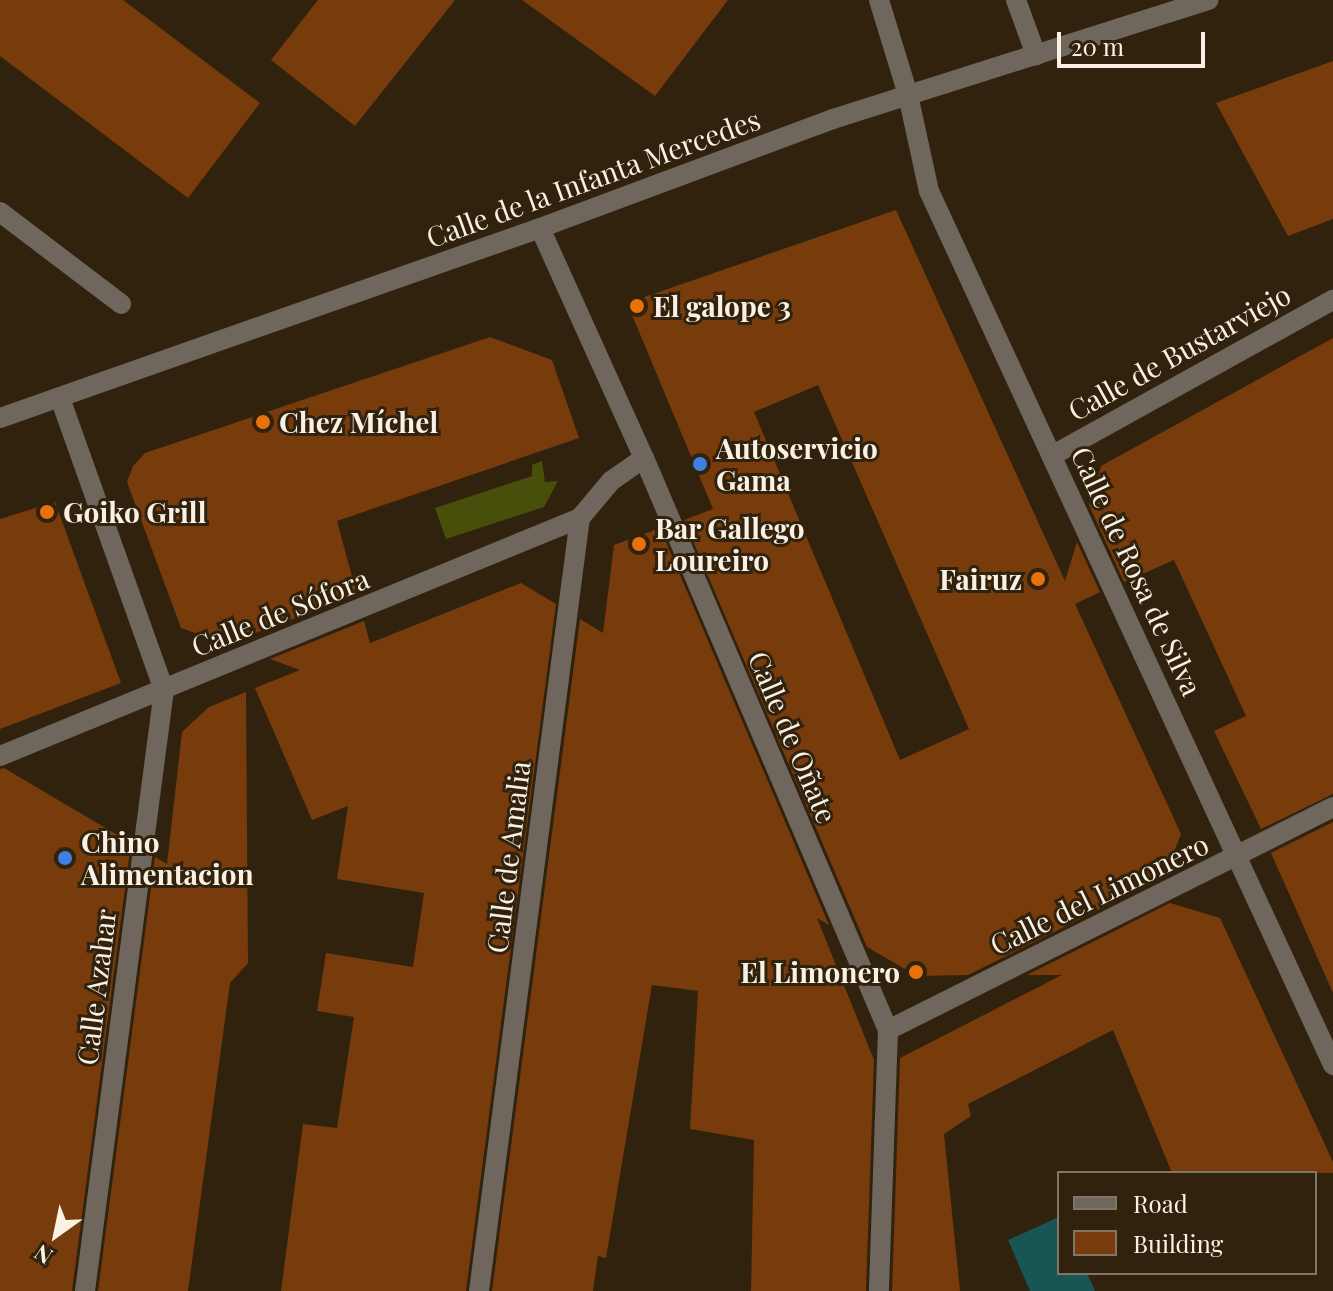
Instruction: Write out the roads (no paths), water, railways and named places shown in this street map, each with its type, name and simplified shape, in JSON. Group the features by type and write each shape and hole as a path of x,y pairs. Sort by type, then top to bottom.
{"street":[{"name":"Calle de Rosa de Silva","path":"879,0 908,95 929,191 1333,1065"},
{"path":"1016,0 1036,55"},
{"name":"Calle de la Infanta Mercedes","path":"0,418 908,95 1209,0"},
{"path":"0,212 121,304"},
{"name":"Calle de Oñate","path":"540,228 644,458 888,1030 879,1291"},
{"name":"Calle de Bustarviejo","path":"1053,455 1333,300"},
{"path":"60,398 164,690"},
{"path":"580,518 611,481 644,458"},
{"name":"Calle de Sófora","path":"0,756 580,518"},
{"name":"Calle de Amalia","path":"479,1291 580,518"},
{"name":"Calle Azahar","path":"85,1291 164,690"},
{"name":"Calle del Limonero","path":"888,1030 1333,807"}],"water":[{"path":"1057,1218 1057,1275 1088,1275 1095,1291 1030,1291 1008,1240"}],"place":[{"name":"El galope 3","path":"637,306"},
{"name":"Chez Míchel","path":"263,422"},
{"name":"Autoservicio Gama","path":"700,464"},
{"name":"Goiko Grill","path":"47,512"},
{"name":"Bar Gallego Loureiro","path":"639,544"},
{"name":"Fairuz","path":"1038,579"},
{"name":"Chino Alimentacion","path":"65,858"},
{"name":"El Limonero","path":"916,972"}]}
